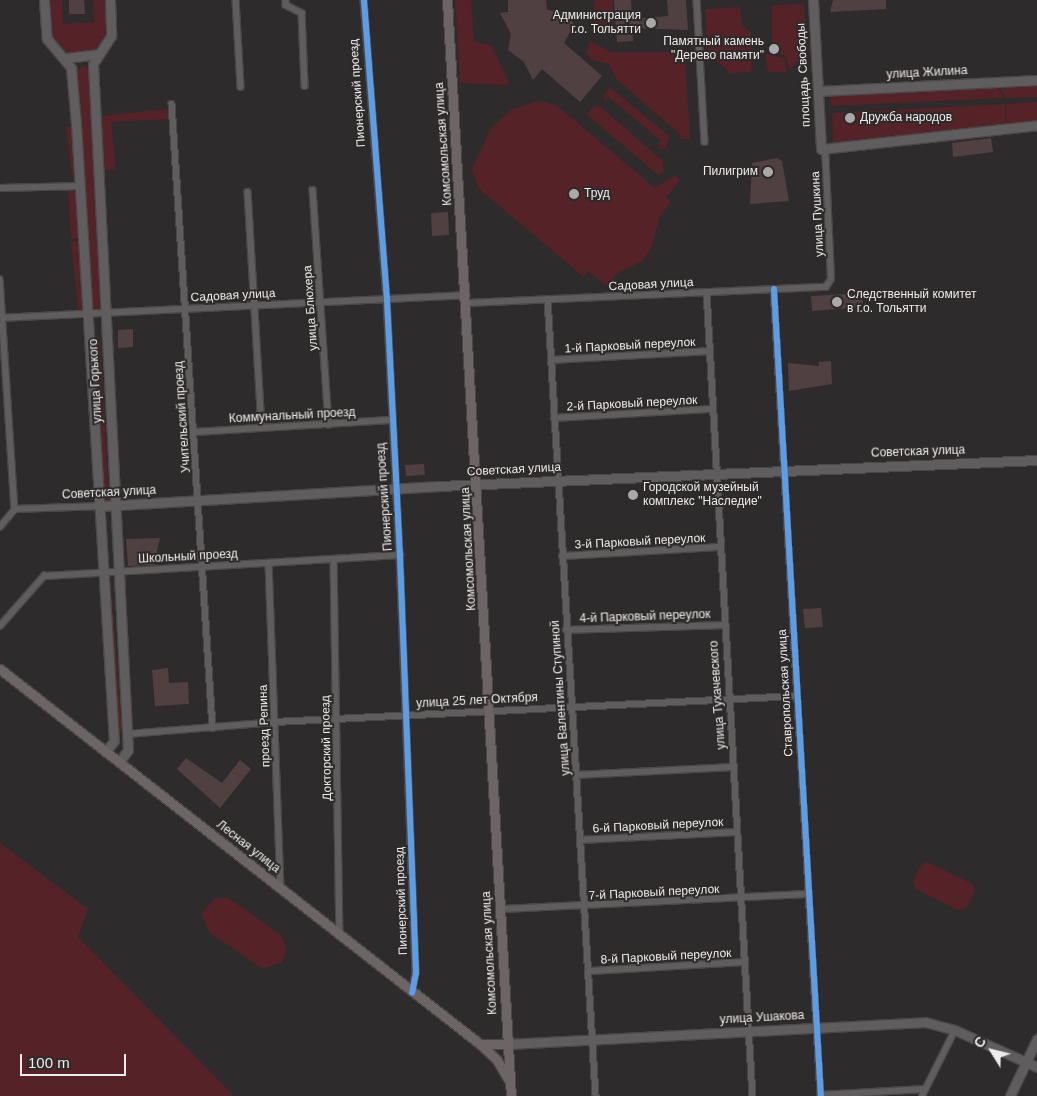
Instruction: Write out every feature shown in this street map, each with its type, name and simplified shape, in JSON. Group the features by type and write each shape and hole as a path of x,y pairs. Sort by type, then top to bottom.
{"main road":[{"name":"улица Горького","path":"44,0 48,39 66,58 71,68 102,506 114,741 105,752"},
{"name":"улица Горького","path":"110,0 111,36 93,64 114,506 128,750 119,762"},
{"name":"Комсомольская улица","path":"447,0 478,484 511,1095"},
{"name":"площадь Свободы","path":"813,0 823,149"},
{"path":"66,58 98,54"},
{"name":"улица Жилина","path":"818,91 1037,80"},
{"path":"823,149 1037,124"},
{"name":"Советская улица","path":"102,506 557,480 1037,460"},
{"name":"Лесная улица","path":"0,669 281,888 412,993 480,1044 503,1068 511,1095"},
{"name":"улица Ушакова","path":"508,1044 925,1022 955,1030 1037,1067"},
{"path":"1010,1096 1037,1039"},
{"path":"480,1044 508,1044"}],"street":[{"path":"236,0 241,88"},
{"path":"286,0 286,5 302,13 305,86"},
{"name":"Пионерский проезд","path":"364,0 387,299 391,420 408,714 416,973 412,993"},
{"path":"697,0 705,142"},
{"name":"Учительский проезд","path":"172,104 214,728"},
{"name":"улица Пушкина","path":"823,149 831,279"},
{"path":"0,188 80,186"},
{"name":"улица Блюхера","path":"312,190 329,424"},
{"path":"248,192 262,428"},
{"path":"0,279 15,509 0,527"},
{"name":"Садовая улица","path":"2,318 387,299 548,299 826,287 831,279"},
{"name":"Ставропольская улица","path":"774,289 821,1096"},
{"name":"улица Тухачевского","path":"707,292 719,548 753,1096"},
{"name":"улица Валентины Ступиной","path":"548,299 566,630 596,1096"},
{"name":"1-й Парковый переулок","path":"551,360 710,351"},
{"name":"2-й Парковый переулок","path":"554,418 712,409"},
{"name":"Коммунальный проезд","path":"194,432 391,420"},
{"name":"Советская улица","path":"15,509 102,506"},
{"name":"3-й Парковый переулок","path":"562,556 719,548"},
{"name":"Школьный проезд","path":"0,626 44,576 400,555"},
{"name":"Докторский проезд","path":"334,560 340,935"},
{"name":"проезд Репина","path":"269,563 281,888"},
{"name":"4-й Парковый переулок","path":"566,630 724,625"},
{"name":"улица 25 лет Октября","path":"127,734 408,714 797,696"},
{"path":"576,775 733,767"},
{"name":"6-й Парковый переулок","path":"580,840 737,832"},
{"name":"7-й Парковый переулок","path":"500,910 809,894"},
{"name":"8-й Парковый переулок","path":"589,971 745,962"},
{"path":"922,1096 955,1030"},
{"path":"821,1096 925,1089"}],"shaded area":[{"path":"48,0 62,0 63,24 94,22 93,0 105,0 106,32 102,43 92,52 69,54 60,49 50,35"},
{"path":"455,0 471,0 474,42 491,45 509,82 507,85 460,83"},
{"path":"594,0 613,0 614,25 595,27"},
{"path":"804,4 807,51 790,70 786,57 772,46 772,5"},
{"path":"740,7 742,26 751,32 752,67 751,72 730,73 708,53 705,9"},
{"path":"590,41 611,52 685,52 690,139 680,139 681,135 616,79 608,63 592,60 586,53"},
{"path":"765,54 784,58 787,72 768,72"},
{"path":"83,65 90,70 100,307 97,310 93,306 77,71"},
{"path":"1037,84 1037,97 1006,98 999,86"},
{"path":"997,86 1004,98 831,106 831,95"},
{"path":"610,87 669,136 666,149 658,149 660,140 609,97 605,101 603,96"},
{"name":"Труд","path":"539,101 556,105 655,188 675,175 680,181 666,197 671,202 660,216 651,249 642,261 616,274 607,286 588,271 584,277 478,188 472,169 491,128 511,110"},
{"path":"1037,102 1037,120 1007,124 1006,104"},
{"path":"1005,104 1006,124 833,146 832,113 848,112 845,121 855,121 851,112"},
{"path":"595,106 601,107 663,161 663,172 658,175 586,114"},
{"path":"170,109 171,119 111,122 116,169 103,170 100,116"},
{"path":"66,127 72,127 76,179 73,182"},
{"path":"68,190 77,191 79,238 71,239"},
{"path":"80,241 83,309 78,310 71,242"},
{"path":"98,339 100,342 109,503 104,501 95,342"},
{"path":"111,580 122,731 119,734 117,731"},
{"path":"0,843 88,909 78,937 234,1096 0,1096"},
{"path":"927,862 973,884 975,891 966,908 958,910 916,889 913,882 921,865"},
{"path":"215,898 229,898 281,935 287,949 282,962 263,969 210,933 201,914"}],"building":[{"path":"69,0 84,0 85,14 69,14"},
{"path":"508,0 546,0 547,10 568,13 574,25 564,43 602,76 580,102 542,69 533,80 524,62 508,50 511,34 500,13 508,12"},
{"name":"Администрация г.о. Тольятти","path":"614,0 631,0 632,19 668,16 667,0 686,0 688,30 632,28 633,41 617,42"},
{"path":"833,0 886,0 886,9 830,12"},
{"path":"991,138 993,152 953,157 952,143"},
{"name":"Пилигрим","path":"777,158 782,161 789,201 750,204 752,163"},
{"path":"448,212 449,235 432,236 431,213"},
{"name":"Следственный комитет в г.о. Тольятти","path":"862,293 863,307 812,311 811,296"},
{"path":"133,329 133,347 118,348 118,330"},
{"path":"831,361 832,384 789,391 788,363 819,366 818,362"},
{"path":"424,464 425,475 406,476 405,465"},
{"path":"160,538 154,565 128,566 126,539"},
{"path":"821,608 823,627 805,628 803,609"},
{"path":"168,668 169,683 188,682 189,704 155,706 152,670"},
{"path":"186,758 222,783 240,760 251,769 220,808 177,769"}],"cycle path":[{"path":"364,0 387,299 400,555 416,973 412,993"},
{"path":"774,289 821,1096"}],"place":[{"name":"Администрация г.о. Тольятти","path":"651,23"},
{"name":"Памятный камень \"Дерево памяти\"","path":"774,49"},
{"name":"Дружба народов","path":"850,118"},
{"name":"Пилигрим","path":"768,172"},
{"name":"Труд","path":"574,194"},
{"name":"Следственный комитет в г.о. Тольятти","path":"837,302"},
{"name":"Городской музейный комплекс \"Наследие\"","path":"633,495"}]}
